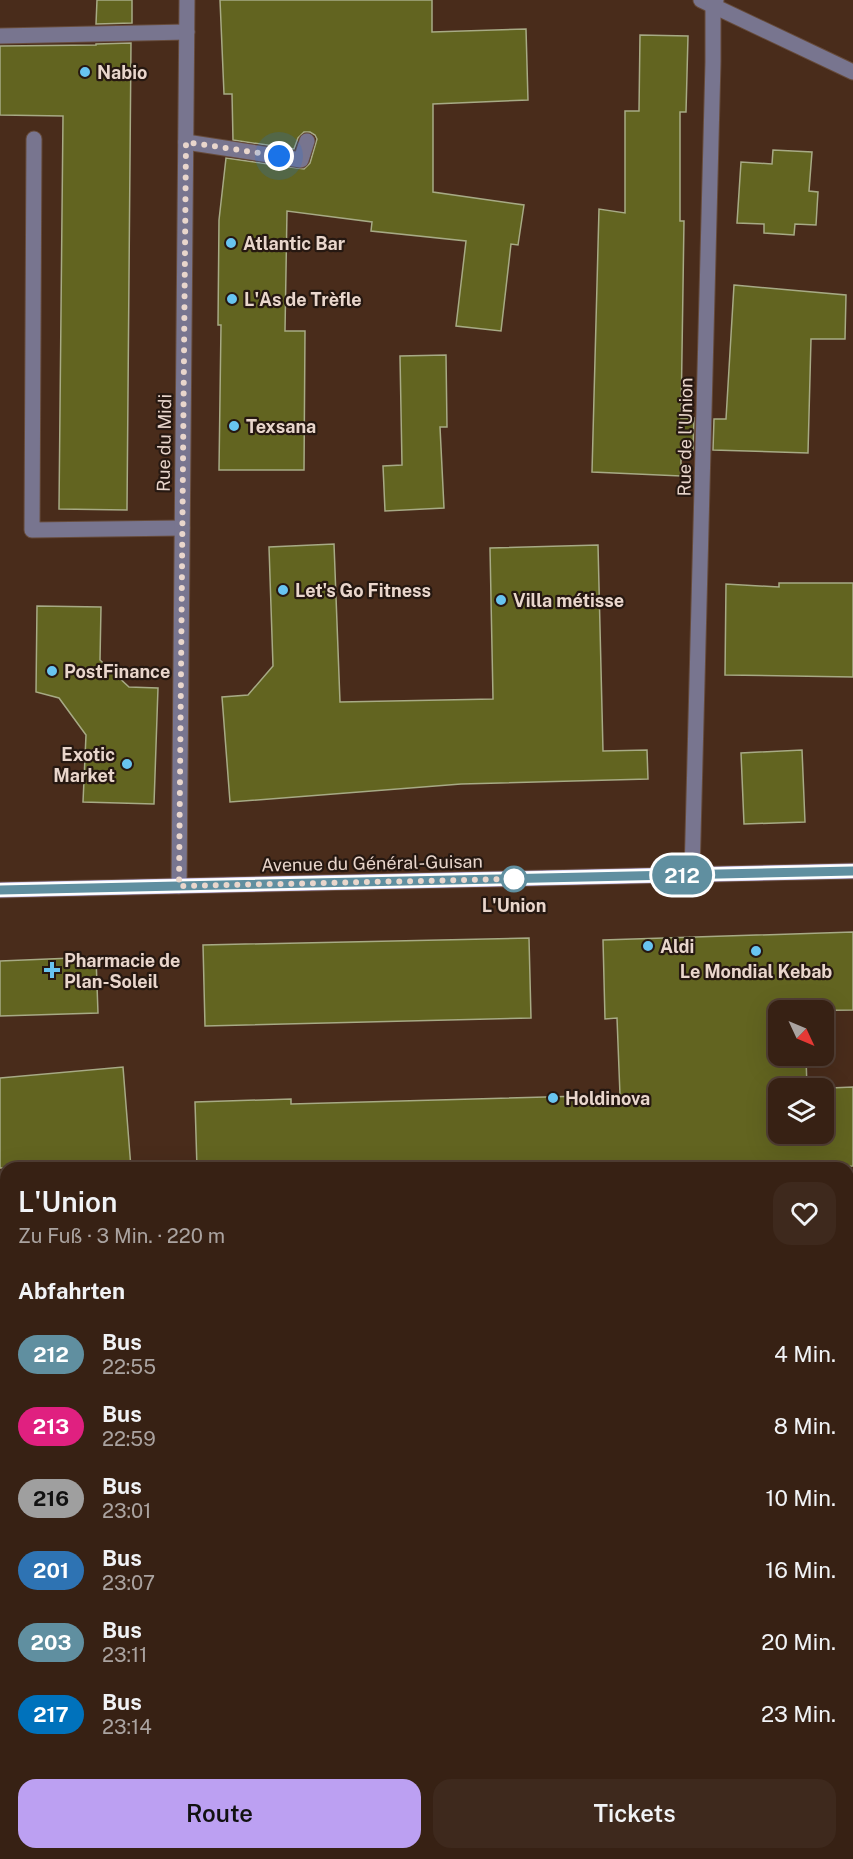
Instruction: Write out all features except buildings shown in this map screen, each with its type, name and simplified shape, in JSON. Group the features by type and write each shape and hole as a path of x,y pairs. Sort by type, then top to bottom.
{"main road":[{"name":"Avenue du Général-Guisan","path":"0,891 853,871"}],"street":[{"name":"Rue du Midi","path":"179,886 187,0"},
{"path":"710,2 853,72"},
{"name":"Rue de l'Union","path":"692,875 712,121 710,2"},
{"path":"0,36 187,32"},
{"path":"34,139 32,530 182,528"},
{"path":"186,142 301,160 307,141"}],"bus line":[{"name":"212","path":"0,890 853,871"}],"place":[{"name":"Nabio","path":"85,72"},
{"name":"Atlantic Bar","path":"231,243"},
{"name":"L'As de Trèfle","path":"232,299"},
{"name":"Texsana","path":"234,426"},
{"name":"Let's Go Fitness","path":"283,590"},
{"name":"Villa métisse","path":"501,600"},
{"name":"PostFinance","path":"52,671"},
{"name":"Exotic Market","path":"127,764"},
{"name":"L'Union","path":"514,879"},
{"name":"Aldi","path":"648,946"},
{"name":"Le Mondial Kebab","path":"756,951"},
{"name":"Pharmacie de Plan-Soleil","path":"52,970"},
{"name":"Holdinova","path":"553,1098"}],"route":[{"path":"279,156 186,142 179,886 514,879"}]}
